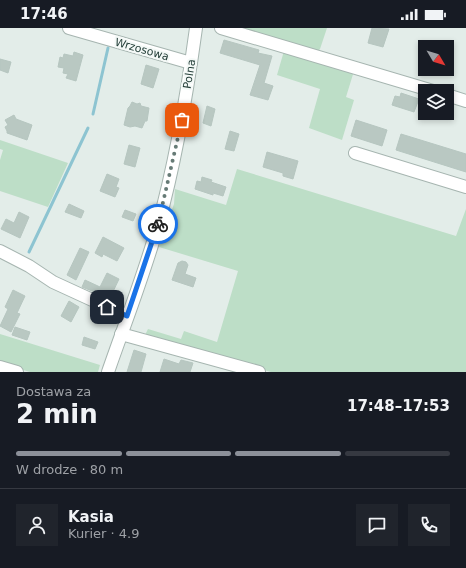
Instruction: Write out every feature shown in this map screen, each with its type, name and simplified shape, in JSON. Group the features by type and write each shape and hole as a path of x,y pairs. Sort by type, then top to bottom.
{"street":[{"name":"Wrzosowa","path":"70,28 191,63"},
{"name":"Polna","path":"108,372 158,225 179,133 196,28"},
{"path":"221,28 418,87"},
{"path":"454,97 466,101"},
{"path":"355,153 466,187"},
{"path":"0,250 29,266 53,282 127,316"},
{"path":"121,334 259,372"},
{"path":"0,367 17,372"}],"green space":[{"path":"238,28 327,28 320,49 317,52"},
{"path":"284,51 354,71 346,97 354,100 342,140 309,128 320,89 277,75"},
{"path":"0,140 68,163 48,207 0,191 0,160 3,150 0,149"},
{"path":"237,169 456,236 466,209 466,372 271,372 145,335 148,329 181,339 184,331 217,342 238,271 159,247 174,204 175,189 226,205"},
{"path":"0,334 100,365 98,372 30,372 0,363"}],"building":[{"path":"372,28 389,29 383,47 368,43"},
{"path":"224,40 259,50 258,53 272,56 264,83 273,86 268,100 250,95 260,65 220,53"},
{"path":"74,52 83,55 76,81 66,78 68,74 63,73 64,68 58,67 60,57 63,58 64,54 73,56"},
{"path":"0,59 11,62 8,73 0,70"},
{"path":"146,65 159,69 153,88 141,84"},
{"path":"401,93 418,99 414,112 392,105 395,96 400,97"},
{"path":"132,102 137,104 140,103 141,106 149,108 147,121 145,121 142,128 124,125 128,108"},
{"path":"207,106 215,109 211,126 203,123"},
{"path":"14,115 16,119 32,125 27,140 7,133 5,127 8,125 5,120"},
{"path":"356,120 387,130 382,146 351,136"},
{"path":"230,131 239,134 234,151 225,149"},
{"path":"401,134 466,154 466,172 396,150"},
{"path":"129,145 140,148 135,167 124,164"},
{"path":"267,152 298,161 293,179 283,176 283,173 263,167"},
{"path":"107,174 119,179 116,187 119,188 115,197 100,191"},
{"path":"202,177 226,187 223,196 213,193 213,195 195,189 197,181 201,182"},
{"path":"69,204 84,211 81,218 65,212"},
{"path":"125,210 136,214 133,221 122,217"},
{"path":"19,212 29,217 20,238 1,229 6,219 14,223"},
{"path":"103,237 124,248 117,261 103,254 102,257 95,253"},
{"path":"80,248 89,252 76,280 67,275"},
{"path":"182,261 186,262 188,265 185,274 196,278 193,287 172,280 178,263"},
{"path":"107,273 119,279 110,298 82,287 85,280 100,287"},
{"path":"13,290 25,296 17,313 20,314 11,332 0,326 8,309 5,307"},
{"path":"69,301 79,307 71,322 61,316"},
{"path":"15,327 30,332 27,340 12,335"},
{"path":"84,337 98,342 95,349 82,345"},
{"path":"134,350 146,354 141,372 127,372"},
{"path":"164,359 179,364 181,360 193,363 190,372 160,372"}],"waterway":[{"path":"93,114 108,48"},
{"path":"29,252 88,128"}],"way so far":[{"path":"158,224 182,120"}],"route":[{"path":"107,307 127,316 158,224"}]}
